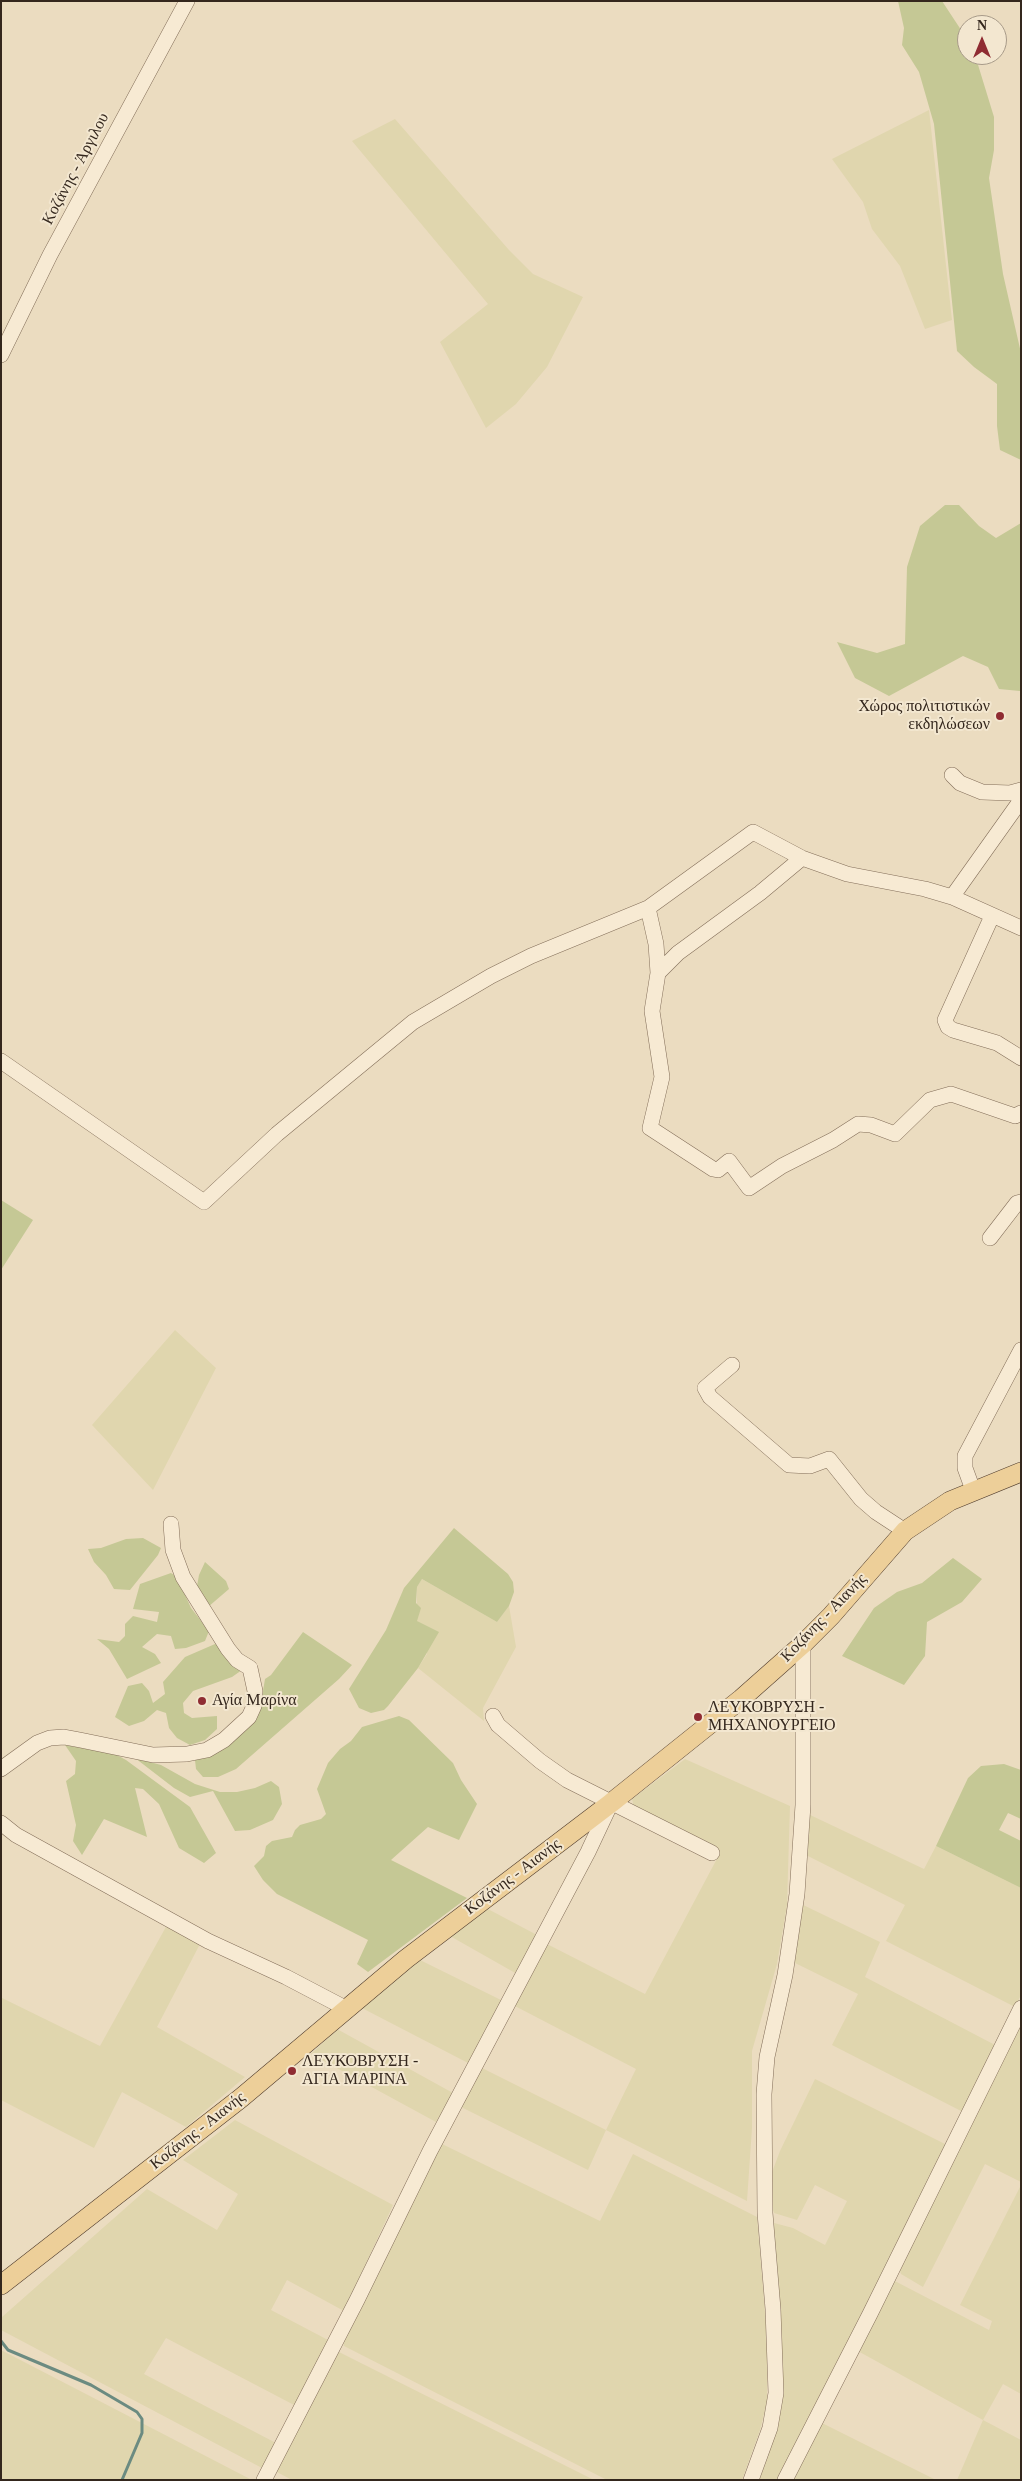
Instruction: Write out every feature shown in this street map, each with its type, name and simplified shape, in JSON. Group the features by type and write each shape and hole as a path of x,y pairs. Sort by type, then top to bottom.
{"main road":[{"name":"Κοζάνης - Αιανής","path":"1,2285 241,2098 420,1948 611,1803 741,1698 803,1644 831,1616 905,1531 932,1512 973,1490 1021,1472"}],"street":[{"name":"Κοζάνης - Άργιλου","path":"1,355 50,255 187,1"},
{"path":"952,775 960,782 982,792 1010,793 1021,790"},
{"path":"952,897 1021,800"},
{"path":"1,1061 204,1202 277,1134 413,1022 491,976 531,956 648,908 753,832 802,858 847,874 925,889 952,897 1021,928"},
{"path":"658,973 678,953 760,893 802,858"},
{"path":"648,908 656,944 658,973 652,1011 662,1077 650,1128 713,1169 718,1170 729,1162 749,1188 782,1166 833,1140 858,1124 871,1125 895,1134 930,1100 951,1094 1015,1116 1021,1113"},
{"path":"992,916 945,1020 948,1027 953,1030 997,1043 1021,1058"},
{"path":"990,1238 1017,1203 1021,1202"},
{"path":"973,1490 965,1468 965,1456 1020,1352"},
{"path":"732,1365 705,1388 710,1397 790,1465 810,1466 829,1459 861,1499 876,1512 905,1531"},
{"path":"1,1770 38,1743 50,1738 64,1737 153,1755 187,1754 207,1750 224,1740 249,1716 254,1706 256,1691 250,1668 237,1660 228,1649 183,1577 173,1550 171,1524"},
{"path":"751,2480 770,2428 776,2393 773,2309 765,2213 764,2094 767,2057 785,1975 797,1894 803,1805 803,1644"},
{"path":"493,1716 498,1724 540,1761 567,1780 712,1853"},
{"path":"264,2480 358,2300 430,2151 588,1852 611,1803"},
{"path":"1,1823 16,1835 40,1849 208,1941 294,1981 347,2009"},
{"path":"785,2480 870,2314 1021,2008"}],"shaded area":[{"path":"929,110 952,320 925,329 900,266 872,229 863,202 832,159"},
{"path":"395,119 509,250 533,274 583,297 547,367 516,404 486,428 440,342 488,304 352,141"},
{"path":"175,1330 216,1368 153,1490 92,1425"},
{"path":"422,1579 497,1622 509,1606 516,1647 483,1708 484,1721 418,1668 427,1654 417,1621 417,1587"},
{"path":"685,1759 790,1806 787,1905 777,1964 752,2051 752,2128 747,2201 606,2130 636,2069 513,2005 547,1944 645,1994 720,1853 634,1807 632,1799"},
{"path":"806,1813 924,1869 936,1846 1021,1888 1021,1995 1015,2007 886,1941 905,1905 804,1854"},
{"path":"799,1903 880,1942 865,1977 997,2046 963,2112 832,2045 858,1994 791,1961"},
{"path":"486,1908 537,1935 517,1974 450,1936"},
{"path":"167,1925 201,1942 157,2027 245,2077 186,2127 122,2092 94,2148 1,2100 2,1998 100,2046"},
{"path":"420,1960 503,2001 470,2064 360,2007"},
{"path":"1021,2021 1021,2182 985,2164 923,2287 901,2274 899,2268"},
{"path":"337,2029 453,2093 436,2122 311,2054"},
{"path":"480,2067 606,2130 588,2170 459,2106"},
{"path":"815,2079 947,2145 780,2480 758,2480 778,2423 771,2229 774,2223 793,2228 825,2245 847,2201 815,2185 797,2220 774,2213 771,2204 769,2180 780,2151"},
{"path":"235,2120 393,2205 344,2311 287,2280 271,2310 328,2340 296,2406 166,2338 144,2374 276,2443 262,2468 1,2330 2,2317 147,2189 217,2230 238,2194 183,2160"},
{"path":"440,2143 600,2221 633,2154 757,2217 767,2335 767,2402 760,2430 742,2480 607,2480 344,2346 343,2340"},
{"path":"1021,2185 1021,2394 1003,2384 983,2420 856,2350 891,2279 989,2330 992,2321 960,2305"},
{"path":"1,2350 252,2480 1,2480"},
{"path":"339,2352 594,2480 292,2480 275,2471 334,2354"},
{"path":"983,2420 1021,2440 1021,2480 957,2480"},
{"path":"820,2422 936,2480 791,2480"}],"green space":[{"path":"898,1 942,1 957,24 957,65 978,65 994,117 994,150 989,178 1003,274 1021,353 1021,460 1000,450 997,426 997,384 974,367 957,351 934,124 919,72 902,45 904,28"},
{"path":"945,505 959,505 979,526 996,538 1021,523 1020,691 999,689 988,667 963,656 889,696 855,678 837,642 877,653 905,644 907,567 920,526"},
{"path":"1,1200 33,1220 1,1270"},
{"path":"454,1528 508,1574 513,1582 514,1592 509,1606 497,1622 422,1579 417,1587 416,1603 421,1608 417,1621 439,1632 418,1668 384,1710 371,1713 359,1708 349,1689 386,1630 404,1588"},
{"path":"143,1538 161,1548 158,1555 130,1590 114,1589 106,1575 94,1562 88,1549 101,1548 126,1539"},
{"path":"953,1558 982,1579 962,1602 927,1622 925,1656 904,1685 842,1656 874,1608 897,1592 922,1583"},
{"path":"205,1562 226,1581 229,1589 208,1607 197,1586 199,1575"},
{"path":"171,1573 177,1577 191,1608 209,1631 205,1641 186,1648 175,1649 171,1636 157,1634 142,1647 155,1654 161,1663 127,1679 109,1649 97,1639 119,1642 125,1636 125,1624 133,1616 157,1622 159,1612 133,1609 140,1584"},
{"path":"303,1632 352,1665 339,1679 236,1769 218,1777 203,1777 196,1769 195,1760 261,1703 265,1679 271,1675"},
{"path":"215,1644 223,1647 242,1670 232,1677 193,1691 183,1703 184,1713 192,1718 217,1716 217,1729 205,1740 190,1745 177,1738 169,1728 166,1713 157,1710 144,1721 129,1726 115,1717 128,1686 142,1683 149,1691 153,1703 165,1694 163,1682 185,1657"},
{"path":"399,1716 409,1720 453,1763 461,1780 477,1804 459,1840 428,1827 391,1860 467,1898 368,1972 357,1964 368,1940 277,1894 263,1880 254,1866 264,1856 266,1846 272,1841 292,1837 300,1825 321,1819 326,1814 317,1789 328,1763 340,1749 351,1741 362,1727"},
{"path":"65,1745 115,1754 126,1760 190,1807 216,1853 204,1863 179,1848 159,1804 143,1789 135,1788 147,1837 104,1819 82,1855 73,1841 76,1825 66,1781 75,1774 76,1761"},
{"path":"135,1758 161,1765 195,1784 220,1792 237,1792 255,1788 271,1781 279,1787 282,1804 273,1820 250,1830 235,1831 213,1791 190,1797 174,1788"},
{"path":"1004,1764 1021,1770 1021,1819 1008,1813 999,1830 1021,1841 1021,1888 936,1846 968,1778 981,1766"}],"waterway":[{"path":"1,2341 8,2350 91,2385 137,2412 142,2419 142,2433 122,2480"}],"place":[{"name":"Χώρος πολιτιστικών εκδηλώσεων","path":"1000,716"},
{"name":"Αγία Μαρίνα","path":"202,1701"},
{"name":"ΛΕΥΚΟΒΡΥΣΗ - ΜΗΧΑΝΟΥΡΓΕΙΟ","path":"698,1717"},
{"name":"ΛΕΥΚΟΒΡΥΣΗ - ΑΓΙΑ ΜΑΡΙΝΑ","path":"292,2071"}]}
